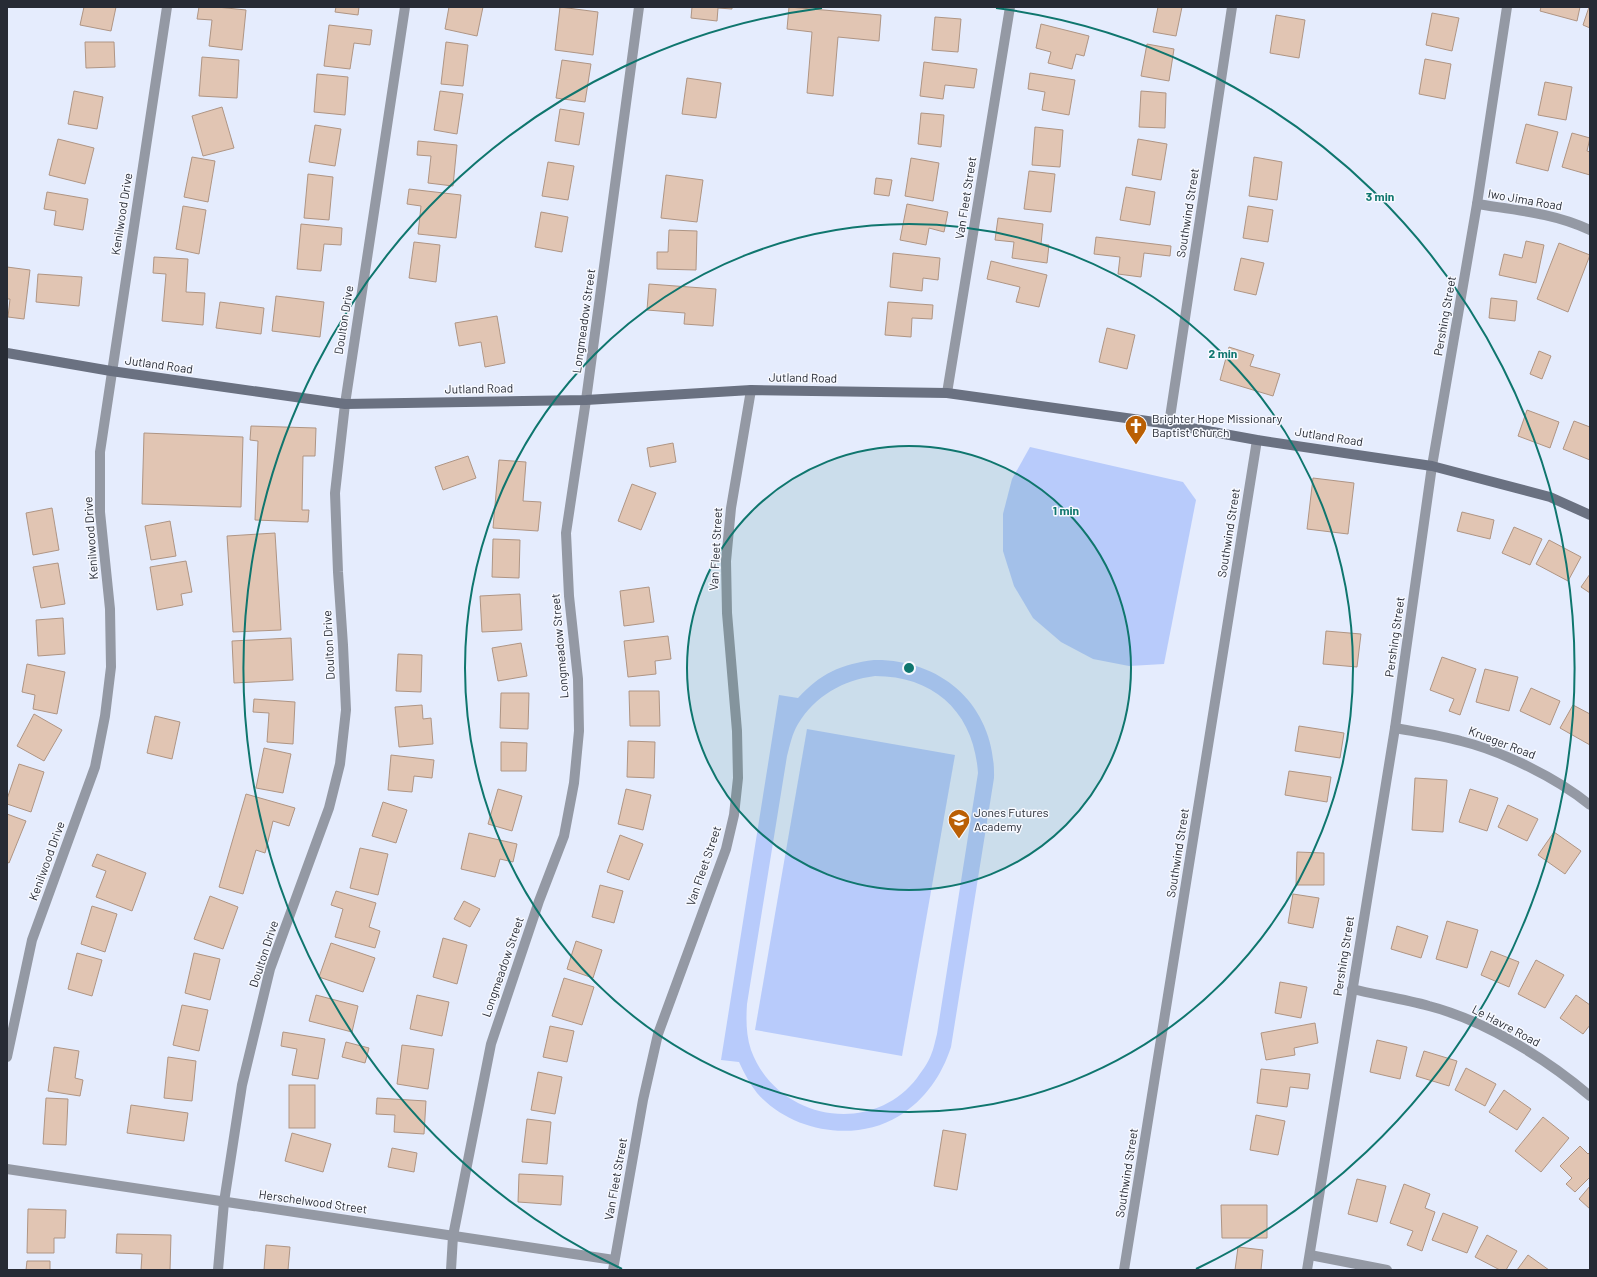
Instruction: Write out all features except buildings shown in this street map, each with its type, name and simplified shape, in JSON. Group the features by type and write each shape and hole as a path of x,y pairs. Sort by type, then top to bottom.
{"street":[{"name":"Kenilwood Drive","path":"7,1057 32,940 95,766 105,716 111,660 110,609 100,512 100,452 111,371 168,7"},
{"name":"Doulton Drive","path":"218,1270 224,1202 242,1085 270,969 329,808 340,764 346,710 335,493 345,404 405,7"},
{"name":"Longmeadow Street","path":"451,1270 453,1236 491,1044 539,901 564,836 574,783 579,731 578,679 569,596 566,533 586,400 639,7"},
{"name":"Van Fleet Street","path":"947,393 1010,7"},
{"name":"Southwind Street","path":"1168,424 1232,7"},
{"name":"Pershing Street","path":"1307,1270 1395,728 1432,466 1477,204 1507,7"},
{"name":"Iwo Jima Road","path":"1477,204 1544,214 1578,224 1590,230"},
{"name":"Jutland Road","path":"7,353 111,371 345,404 586,400 751,390 947,393 1168,424 1257,440 1432,466 1550,497 1590,514"},
{"name":"Van Fleet Street","path":"614,1265 643,1100 658,1034 726,849 734,815 738,778 738,731 727,613 726,561 731,508 751,390"},
{"name":"Southwind Street","path":"1124,1270 1257,440"},
{"name":"Krueger Road","path":"1395,728 1462,741 1499,754 1539,772 1590,804"},
{"name":"Le Havre Road","path":"1352,989 1430,1006 1476,1022 1539,1058 1590,1096"},
{"name":"Herschelwood Street","path":"7,1169 453,1236 614,1265"},
{"path":"1310,1254 1387,1270"}],"shaded area":[{"path":"1030,447 1183,482 1196,500 1164,664 1129,666 1093,659 1061,642 1033,618 1014,586 1003,551 1003,514 1012,479"},
{"path":"874,660 899,662 922,668 943,678 961,692 975,709 986,729 992,753 994,778 951,1047 943,1067 925,1095 899,1116 882,1124 863,1129 844,1131 805,1125 787,1117 771,1106 757,1093 739,1062 721,1060 779,695 798,698 823,676 841,667","holes":["875,676 896,678 916,683 933,691 948,702 959,716 969,733 975,752 978,773 937,1034 932,1052 925,1067 917,1078 898,1097 875,1109 851,1114 826,1112 802,1105 781,1092 763,1073 749,1044 747,1033 747,1004 787,756 796,728 813,705 831,691 852,681 863,678"]},
{"path":"807,729 955,755 902,1056 755,1030"}],"place":[{"name":"Brighter Hope Missionary Baptist Church","path":"1136,446"},
{"name":"Jones Futures Academy","path":"959,840"}]}
